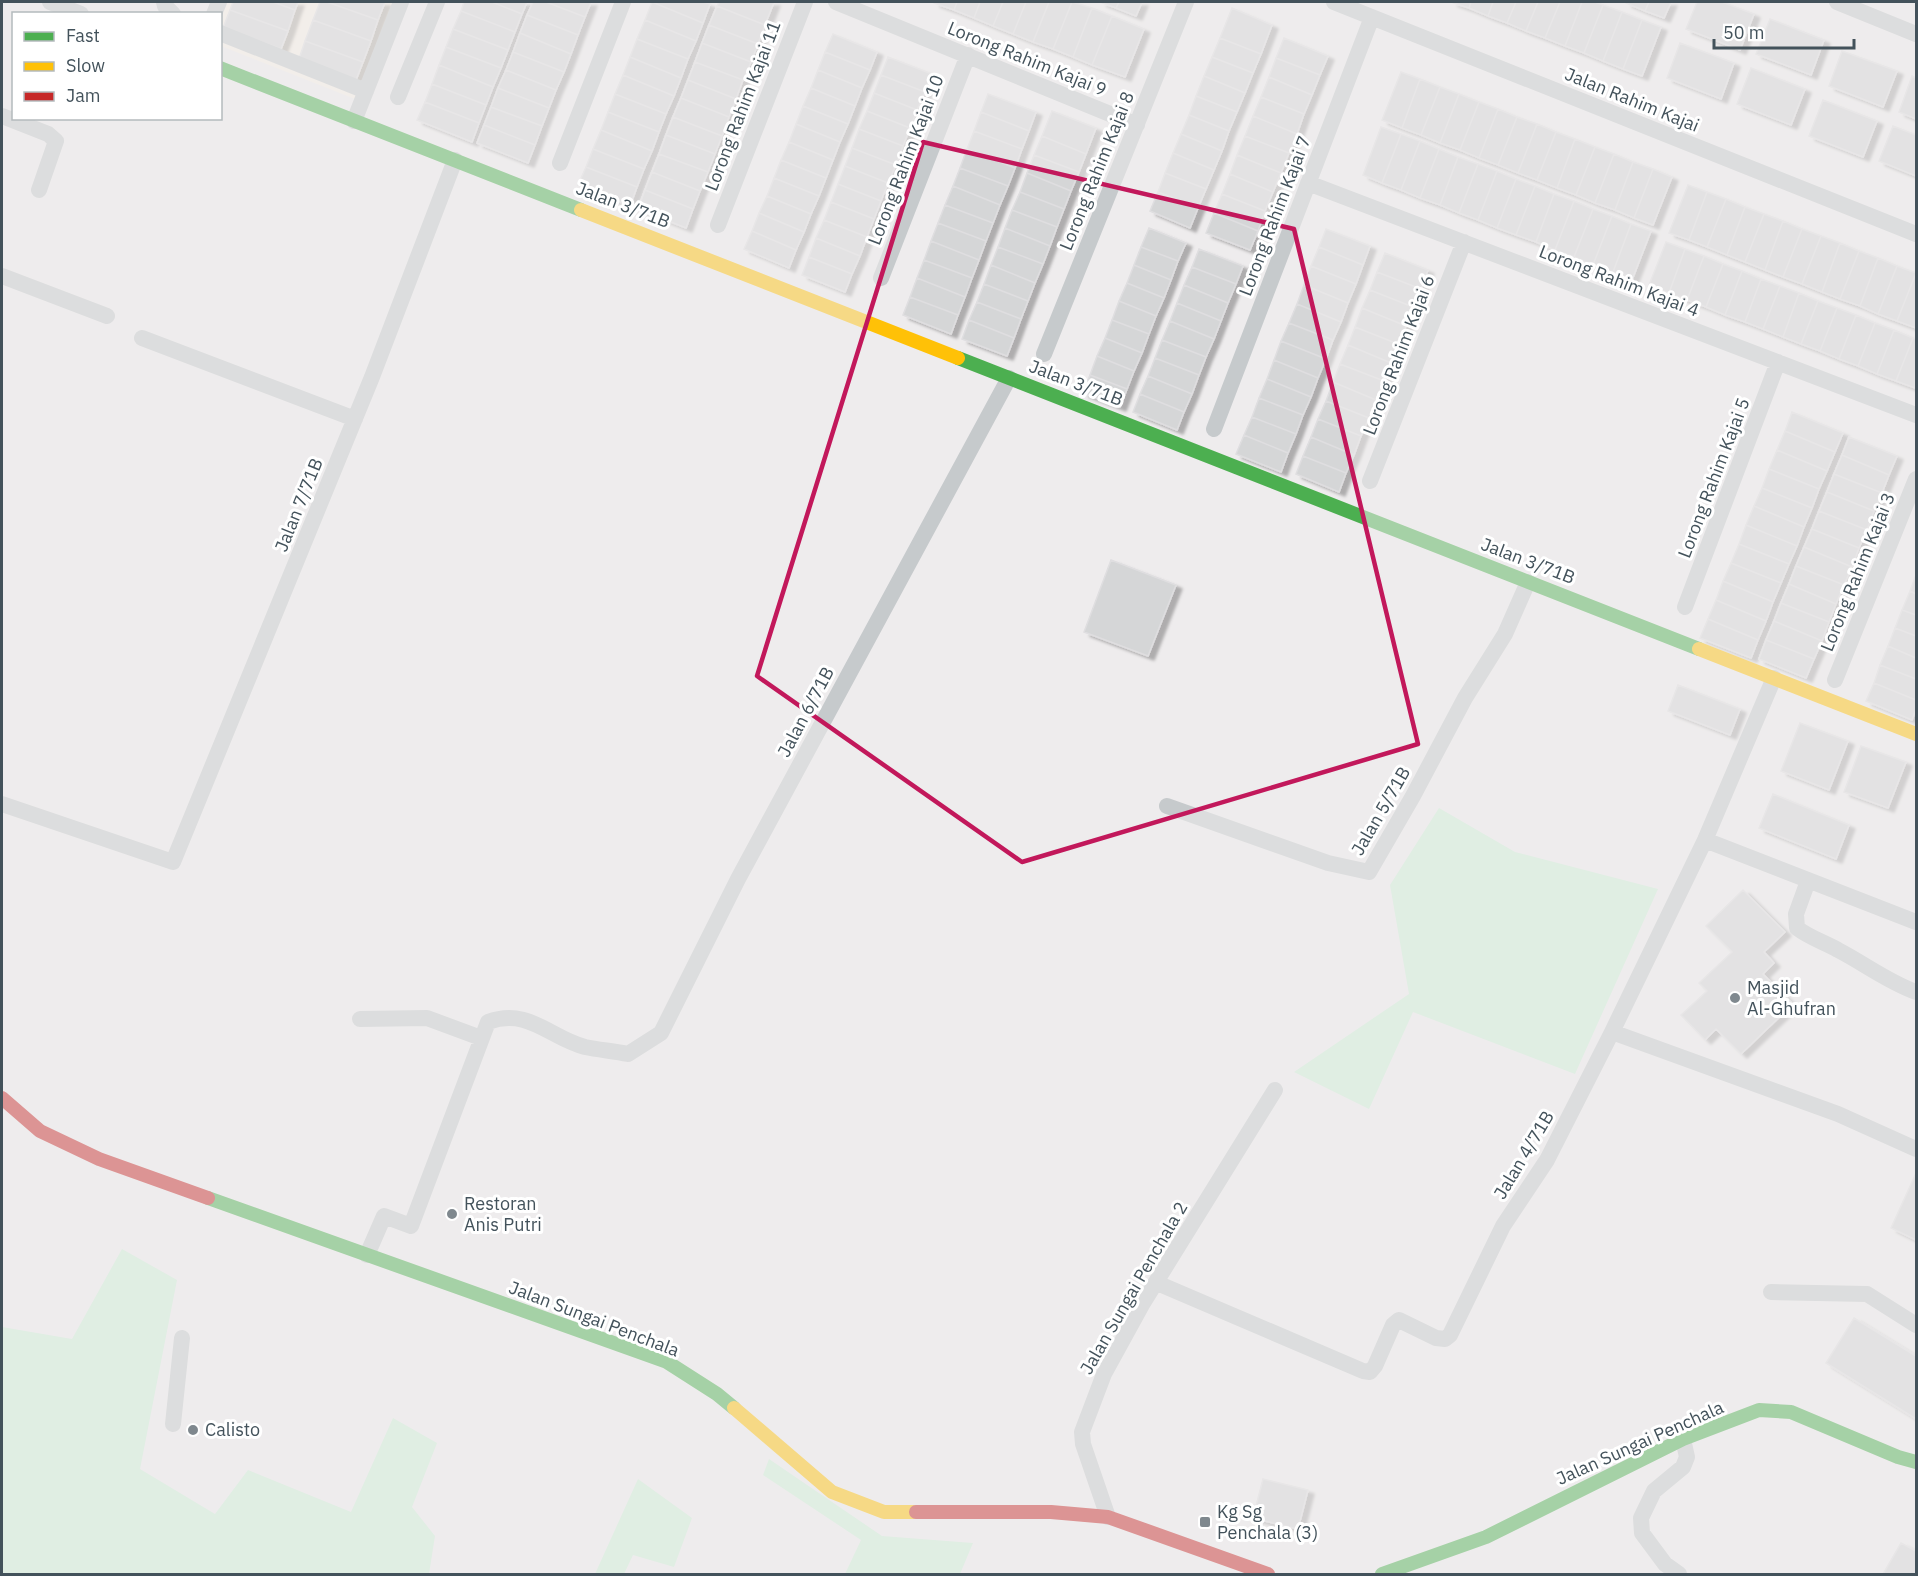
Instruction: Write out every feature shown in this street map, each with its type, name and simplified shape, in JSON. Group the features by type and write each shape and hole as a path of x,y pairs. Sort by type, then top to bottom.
{"street":[{"path":"50,2 76,12"},
{"path":"354,121 401,2"},
{"path":"399,97 437,2"},
{"path":"560,163 623,2"},
{"name":"Lorong Rahim Kajai 11","path":"718,225 805,2"},
{"name":"Lorong Rahim Kajai 9","path":"836,2 1137,125"},
{"name":"Lorong Rahim Kajai 8","path":"1044,354 1186,2"},
{"name":"Jalan Rahim Kajai","path":"1334,2 1917,234"},
{"path":"1837,2 1917,34"},
{"name":"Lorong Rahim Kajai 7","path":"1214,429 1372,17"},
{"path":"222,34 366,91"},
{"name":"Lorong Rahim Kajai 10","path":"881,279 968,55"},
{"name":"Jalan 3/71B","path":"222,69 1917,734"},
{"path":"12,120 48,134 56,141 39,190"},
{"name":"Jalan 7/71B","path":"2,804 173,862 355,418 455,160"},
{"name":"Lorong Rahim Kajai 4","path":"1308,183 1917,416"},
{"name":"Lorong Rahim Kajai 6","path":"1370,481 1464,242"},
{"path":"2,276 107,316"},
{"path":"142,338 355,418"},
{"name":"Lorong Rahim Kajai 5","path":"1686,607 1778,363"},
{"name":"Jalan 6/71B","path":"481,1038 488,1022 502,1017 526,1020 584,1047 628,1054 661,1033 738,879 1009,378"},
{"name":"Lorong Rahim Kajai 3","path":"1834,680 1917,479"},
{"name":"Jalan 5/71B","path":"1167,806 1328,863 1369,872 1413,796 1465,698 1505,634 1528,582"},
{"name":"Jalan 4/71B","path":"1157,1283 1363,1371 1370,1372 1375,1366 1393,1325 1399,1320 1436,1338 1445,1339 1450,1335 1503,1226 1547,1160 1612,1032 1705,840 1774,678"},
{"path":"1705,840 1917,922"},
{"path":"1808,881 1796,914 1797,928 1896,984 1917,992"},
{"path":"360,1019 427,1018 481,1038 411,1226 384,1216 368,1255"},
{"path":"1612,1032 1838,1114 1917,1149"},
{"name":"Jalan Sungai Penchala 2","path":"1108,1517 1083,1444 1082,1432 1104,1374 1143,1303 1275,1090"},
{"name":"Jalan Sungai Penchala","path":"2,1098 40,1131 99,1159 667,1362 717,1394 832,1492 884,1512 1051,1512 1108,1517 1268,1575"},
{"path":"1771,1292 1866,1294 1917,1325"},
{"path":"173,1424 182,1338"},
{"name":"Jalan Sungai Penchala","path":"1382,1575 1486,1537 1683,1439 1760,1410 1791,1412 1898,1457 1917,1461"},
{"path":"1679,1575 1665,1564 1642,1533 1641,1518 1654,1491 1683,1467 1687,1457 1683,1439"}],"highlighted area":[{"path":"923,142 1294,229 1418,744 1022,862 757,676"}],"shaded area":[{"path":"214,2 398,2 355,99 222,46 222,12 219,12"}],"green space":[{"path":"1439,808 1515,852 1658,889 1575,1074 1413,1012 1369,1109 1294,1072 1409,994 1390,885"},
{"path":"122,1249 177,1280 140,1469 215,1514 248,1470 351,1512 393,1418 437,1443 412,1507 435,1536 429,1574 2,1574 2,1327 72,1339"},
{"path":"769,1459 882,1536 973,1543 960,1574 845,1574 861,1540 763,1475"},
{"path":"638,1479 692,1518 674,1567 633,1555 624,1574 595,1574"}],"building":[{"path":"233,2 273,2 295,10 288,31 230,10"},
{"path":"273,2 298,2 295,10"},
{"path":"320,2 327,2 378,20 371,41 313,20"},
{"path":"327,2 385,2 378,20"},
{"path":"464,2 492,2 522,14 515,32 461,11"},
{"path":"492,2 527,2 522,14"},
{"path":"533,2 546,2 585,17 578,35 527,15"},
{"path":"546,2 591,2 585,17"},
{"path":"652,2 703,23 696,41 645,20"},
{"path":"652,2 703,2 710,4 703,23"},
{"path":"719,2 774,2 765,25 717,6"},
{"path":"934,2 957,2 954,10"},
{"path":"957,2 980,2 974,18 954,10"},
{"path":"980,2 1003,2 993,26 974,18"},
{"path":"1003,2 1026,2 1013,34 993,26"},
{"path":"1026,2 1049,2 1033,42 1013,34"},
{"path":"1049,2 1072,2 1053,49 1033,42"},
{"path":"1072,2 1092,8 1073,57 1053,49"},
{"path":"1100,2 1119,2 1116,8"},
{"path":"1119,2 1142,2 1136,16 1116,8"},
{"path":"1451,2 1471,2 1469,8"},
{"path":"1471,2 1493,2 1488,16 1469,8"},
{"path":"1493,2 1516,2 1507,23 1488,16"},
{"path":"1516,2 1538,2 1526,31 1507,23"},
{"path":"1538,2 1560,2 1545,38 1526,31"},
{"path":"1560,2 1582,2 1565,46 1545,38"},
{"path":"1582,2 1595,2 1603,5 1584,53 1565,46"},
{"path":"1626,2 1649,2 1645,11"},
{"path":"1649,2 1671,2 1664,18 1645,11"},
{"path":"1697,2 1722,2 1754,14 1740,50 1686,29"},
{"path":"1603,5 1622,12 1603,61 1584,53"},
{"path":"717,6 765,25 758,44 709,25"},
{"path":"1092,8 1112,16 1092,65 1073,57"},
{"path":"1232,8 1272,25 1261,54 1220,38"},
{"path":"230,10 288,31 281,49 223,28"},
{"path":"461,11 515,32 508,50 453,29"},
{"path":"1622,12 1642,20 1623,69 1603,61"},
{"path":"527,15 578,35 571,54 520,33"},
{"path":"1112,16 1144,29 1125,77 1092,65"},
{"path":"1770,19 1824,40 1811,75 1756,54"},
{"path":"313,20 371,41 363,62 305,41"},
{"path":"645,20 696,41 688,59 637,39"},
{"path":"1642,20 1661,27 1642,76 1623,69"},
{"path":"709,25 758,44 751,62 702,43"},
{"path":"453,29 508,50 501,68 446,47"},
{"path":"520,33 571,54 564,72 513,52"},
{"path":"833,34 877,52 870,70 825,52"},
{"path":"1220,38 1261,54 1253,73 1212,57"},
{"path":"1284,38 1328,56 1320,75 1276,58"},
{"path":"637,39 688,59 681,78 630,57"},
{"path":"305,41 363,62 356,80 299,59"},
{"path":"702,43 751,62 743,80 695,62"},
{"path":"1680,43 1734,63 1721,99 1667,78"},
{"path":"446,47 501,68 493,87 439,65"},
{"path":"1842,51 1897,71 1883,107 1829,86"},
{"path":"513,52 564,72 556,90 506,70"},
{"path":"825,52 870,70 862,88 818,70"},
{"path":"630,57 681,78 674,96 623,75"},
{"path":"888,57 932,74 925,92 881,75"},
{"path":"1212,57 1253,73 1245,93 1204,76"},
{"path":"1276,58 1320,75 1312,95 1269,77"},
{"path":"695,62 743,80 736,99 688,80"},
{"path":"439,65 493,87 486,105 432,84"},
{"path":"1751,68 1805,89 1791,125 1737,104"},
{"path":"506,70 556,90 549,108 498,88"},
{"path":"818,70 862,88 855,106 811,88"},
{"path":"1401,72 1420,79 1402,128 1382,120"},
{"path":"623,75 674,96 666,114 615,94"},
{"path":"881,75 925,92 917,110 874,93"},
{"path":"1204,76 1245,93 1237,112 1196,96"},
{"path":"1912,76 1916,78 1916,119 1899,112"},
{"path":"1269,77 1312,95 1304,114 1261,97"},
{"path":"1420,79 1440,87 1421,135 1402,128"},
{"path":"688,80 736,99 729,117 681,98"},
{"path":"432,84 486,105 479,123 425,102"},
{"path":"1440,87 1459,94 1440,143 1421,135"},
{"path":"498,88 549,108 542,126 491,107"},
{"path":"811,88 855,106 848,124 803,106"},
{"path":"874,93 917,110 910,128 867,111"},
{"path":"615,94 666,114 659,132 608,112"},
{"path":"988,94 1036,112 1029,131 981,112"},
{"path":"1459,94 1479,102 1460,150 1440,143"},
{"path":"1196,96 1237,112 1229,131 1189,115"},
{"path":"1261,97 1304,114 1297,134 1253,116"},
{"path":"681,98 729,117 722,136 673,117"},
{"path":"1823,100 1877,121 1863,157 1809,136"},
{"path":"425,102 479,123 472,142 417,120"},
{"path":"1479,102 1498,109 1479,158 1460,150"},
{"path":"803,106 848,124 840,142 796,124"},
{"path":"491,107 542,126 535,145 484,125"},
{"path":"1498,109 1517,117 1498,165 1479,158"},
{"path":"867,111 910,128 903,146 859,129"},
{"path":"1052,111 1096,128 1086,154 1042,136"},
{"path":"608,112 659,132 652,151 601,130"},
{"path":"981,112 1029,131 1022,149 974,131"},
{"path":"1189,115 1229,131 1222,151 1181,134"},
{"path":"1253,116 1297,134 1289,153 1245,136"},
{"path":"673,117 722,136 715,154 666,135"},
{"path":"1517,117 1537,124 1518,173 1498,165"},
{"path":"796,124 840,142 833,160 789,142"},
{"path":"1537,124 1556,132 1537,180 1518,173"},
{"path":"484,125 535,145 528,163 477,143"},
{"path":"1893,126 1916,135 1916,176 1879,161"},
{"path":"1381,127 1401,134 1382,183 1363,175"},
{"path":"859,129 903,146 896,165 852,148"},
{"path":"601,130 652,151 644,169 593,149"},
{"path":"974,131 1022,149 1015,168 967,149"},
{"path":"1556,132 1575,139 1557,188 1537,180"},
{"path":"1181,134 1222,151 1214,170 1173,153"},
{"path":"1401,134 1420,141 1401,190 1382,183"},
{"path":"666,135 715,154 708,172 659,154"},
{"path":"1042,136 1086,154 1079,172 1034,155"},
{"path":"1245,136 1289,153 1281,173 1237,155"},
{"path":"1575,139 1595,147 1576,195 1557,188"},
{"path":"1420,141 1439,149 1420,198 1401,190"},
{"path":"789,142 833,160 826,178 781,160"},
{"path":"1595,147 1614,154 1595,203 1576,195"},
{"path":"852,148 896,165 888,183 845,166"},
{"path":"593,149 644,169 637,187 586,167"},
{"path":"967,149 1015,168 1008,186 960,168"},
{"path":"1439,149 1458,157 1440,205 1420,198"},
{"path":"1173,153 1214,170 1206,189 1165,173"},
{"path":"659,154 708,172 700,191 652,172"},
{"path":"1614,154 1633,162 1615,210 1595,203"},
{"path":"1034,155 1079,172 1071,191 1027,173"},
{"path":"1237,155 1281,173 1273,192 1230,174"},
{"path":"1458,157 1478,164 1459,213 1440,205"},
{"path":"781,160 826,178 819,196 774,178"},
{"path":"1633,162 1653,169 1634,218 1615,210"},
{"path":"1478,164 1497,171 1478,220 1459,213"},
{"path":"845,166 888,183 881,201 838,184"},
{"path":"586,167 637,187 630,206 578,185"},
{"path":"960,168 1008,186 1000,205 953,186"},
{"path":"1653,169 1672,177 1653,225 1634,218"},
{"path":"1497,171 1516,179 1497,228 1478,220"},
{"path":"652,172 700,191 693,209 645,190"},
{"path":"1027,173 1071,191 1064,209 1020,192"},
{"path":"1165,173 1206,189 1198,208 1158,192"},
{"path":"1230,174 1273,192 1265,211 1222,194"},
{"path":"774,178 819,196 811,214 767,196"},
{"path":"1516,179 1535,186 1516,235 1497,228"},
{"path":"838,184 881,201 874,219 831,202"},
{"path":"1688,185 1707,192 1689,240 1669,233"},
{"path":"953,186 1000,205 993,223 945,205"},
{"path":"1535,186 1554,194 1536,242 1516,235"},
{"path":"645,190 693,209 686,228 638,209"},
{"path":"1020,192 1064,209 1057,227 1012,210"},
{"path":"1158,192 1198,208 1190,228 1150,211"},
{"path":"1707,192 1726,199 1707,247 1689,240"},
{"path":"1222,194 1265,211 1258,231 1214,213"},
{"path":"1554,194 1574,201 1555,250 1536,242"},
{"path":"767,196 811,214 804,232 759,213"},
{"path":"1726,199 1745,207 1727,255 1707,247"},
{"path":"1574,201 1593,209 1574,257 1555,250"},
{"path":"831,202 874,219 867,237 824,220"},
{"path":"945,205 993,223 986,241 938,223"},
{"path":"1745,207 1764,214 1745,262 1727,255"},
{"path":"1593,209 1612,216 1593,265 1574,257"},
{"path":"1012,210 1057,227 1050,246 1005,228"},
{"path":"759,213 804,232 796,250 752,231"},
{"path":"1214,213 1258,231 1250,250 1206,233"},
{"path":"1764,214 1783,221 1765,270 1745,262"},
{"path":"1612,216 1631,224 1613,272 1593,265"},
{"path":"824,220 867,237 860,256 816,238"},
{"path":"1783,221 1802,229 1783,277 1765,270"},
{"path":"938,223 986,241 979,260 931,241"},
{"path":"1631,224 1651,231 1632,280 1613,272"},
{"path":"1005,228 1050,246 1043,264 998,247"},
{"path":"1149,228 1186,243 1178,261 1141,247"},
{"path":"1326,229 1370,246 1363,265 1319,247"},
{"path":"1802,229 1821,236 1802,284 1783,277"},
{"path":"752,231 796,250 789,268 744,249"},
{"path":"1821,236 1840,243 1822,292 1802,284"},
{"path":"816,238 860,256 852,274 809,257"},
{"path":"931,241 979,260 972,278 924,260"},
{"path":"1666,242 1685,249 1669,293 1649,285"},
{"path":"1840,243 1859,251 1840,299 1822,292"},
{"path":"998,247 1043,264 1035,283 991,265"},
{"path":"1141,247 1178,261 1171,280 1134,265"},
{"path":"1319,247 1363,265 1356,284 1311,266"},
{"path":"1199,249 1243,266 1236,284 1192,267"},
{"path":"1685,249 1704,256 1687,300 1669,293"},
{"path":"1859,251 1878,258 1860,306 1840,299"},
{"path":"1385,253 1428,270 1421,289 1377,272"},
{"path":"1704,256 1723,264 1706,307 1687,300"},
{"path":"809,257 852,274 845,292 802,275"},
{"path":"1878,258 1897,266 1878,314 1860,306"},
{"path":"924,260 972,278 965,297 917,278"},
{"path":"1723,264 1742,271 1725,315 1706,307"},
{"path":"991,265 1035,283 1028,301 984,284"},
{"path":"1134,265 1171,280 1164,298 1127,283"},
{"path":"1311,266 1356,284 1348,303 1304,285"},
{"path":"1897,266 1916,273 1897,321 1878,314"},
{"path":"1192,267 1236,284 1228,303 1184,285"},
{"path":"1742,271 1761,279 1745,322 1725,315"},
{"path":"1377,272 1421,289 1413,307 1370,290"},
{"path":"1916,273 1916,328 1897,321"},
{"path":"917,278 965,297 958,315 910,297"},
{"path":"1761,279 1780,286 1763,329 1745,322"},
{"path":"1127,283 1164,298 1156,316 1119,301"},
{"path":"984,284 1028,301 1021,319 977,302"},
{"path":"1184,285 1228,303 1221,321 1177,303"},
{"path":"1304,285 1348,303 1341,322 1297,304"},
{"path":"1780,286 1799,293 1783,337 1763,329"},
{"path":"1370,290 1413,307 1406,326 1362,308"},
{"path":"1799,293 1818,301 1801,344 1783,337"},
{"path":"910,297 958,315 951,334 903,315"},
{"path":"1119,301 1156,316 1149,334 1112,320"},
{"path":"1818,301 1837,308 1820,351 1801,344"},
{"path":"977,302 1021,319 1014,338 969,320"},
{"path":"1177,303 1221,321 1214,339 1170,321"},
{"path":"1297,304 1341,322 1333,340 1289,323"},
{"path":"1362,308 1406,326 1398,344 1355,327"},
{"path":"1837,308 1856,315 1839,359 1820,351"},
{"path":"1856,315 1875,323 1858,366 1839,359"},
{"path":"969,320 1014,338 1007,356 962,339"},
{"path":"1112,320 1149,334 1142,353 1105,338"},
{"path":"1170,321 1214,339 1206,357 1162,340"},
{"path":"1289,323 1333,340 1326,359 1281,341"},
{"path":"1875,323 1894,330 1877,374 1858,366"},
{"path":"1355,327 1398,344 1391,363 1348,345"},
{"path":"1894,330 1913,338 1896,381 1877,374"},
{"path":"1105,338 1142,353 1134,371 1097,356"},
{"path":"1913,338 1916,339 1915,388 1896,381"},
{"path":"1162,340 1206,357 1199,375 1155,358"},
{"path":"1281,341 1326,359 1318,378 1274,360"},
{"path":"1348,345 1391,363 1384,381 1340,364"},
{"path":"1097,356 1134,371 1127,389 1090,375"},
{"path":"1155,358 1199,375 1192,394 1148,376"},
{"path":"1274,360 1318,378 1311,397 1267,379"},
{"path":"1340,364 1384,381 1376,400 1333,382"},
{"path":"1090,375 1127,389 1120,407 1083,393"},
{"path":"1148,376 1192,394 1184,412 1140,394"},
{"path":"1267,379 1311,397 1303,415 1259,398"},
{"path":"1333,382 1376,400 1369,418 1326,401"},
{"path":"1140,394 1184,412 1177,430 1133,412"},
{"path":"1259,398 1303,415 1296,434 1252,417"},
{"path":"1326,401 1369,418 1361,436 1318,419"},
{"path":"1792,412 1843,433 1835,452 1785,431"},
{"path":"1252,417 1296,434 1288,453 1244,435"},
{"path":"1318,419 1361,436 1354,455 1311,437"},
{"path":"1785,431 1835,452 1827,471 1777,450"},
{"path":"1244,435 1288,453 1281,472 1236,454"},
{"path":"1311,437 1354,455 1346,473 1303,456"},
{"path":"1849,437 1897,456 1889,475 1842,455"},
{"path":"1777,450 1827,471 1819,489 1769,469"},
{"path":"1842,455 1889,475 1882,493 1834,474"},
{"path":"1303,456 1346,473 1339,492 1296,474"},
{"path":"1769,469 1819,489 1812,508 1762,488"},
{"path":"1834,474 1882,493 1874,511 1827,492"},
{"path":"1762,488 1812,508 1804,527 1754,506"},
{"path":"1827,492 1874,511 1867,530 1819,511"},
{"path":"1754,506 1804,527 1797,546 1746,525"},
{"path":"1819,511 1867,530 1859,548 1812,529"},
{"path":"1746,525 1797,546 1789,564 1739,544"},
{"path":"1812,529 1859,548 1852,567 1804,547"},
{"path":"1739,544 1789,564 1781,583 1731,563"},
{"path":"1804,547 1852,567 1844,585 1796,566"},
{"path":"1111,560 1176,585 1148,656 1084,632"},
{"path":"1731,563 1781,583 1773,602 1723,581"},
{"path":"1796,566 1844,585 1836,604 1789,584"},
{"path":"1916,575 1916,594 1910,591"},
{"path":"1723,581 1773,602 1766,621 1716,600"},
{"path":"1789,584 1836,604 1829,622 1781,603"},
{"path":"1910,591 1916,594 1916,615 1902,610"},
{"path":"1716,600 1766,621 1758,640 1708,619"},
{"path":"1781,603 1829,622 1822,641 1774,621"},
{"path":"1902,610 1916,615 1916,636 1895,628"},
{"path":"1708,619 1758,640 1751,658 1700,638"},
{"path":"1774,621 1822,641 1814,659 1766,640"},
{"path":"1895,628 1916,636 1916,658 1888,646"},
{"path":"1766,640 1814,659 1806,678 1759,659"},
{"path":"1888,646 1916,658 1916,679 1880,665"},
{"path":"1880,665 1916,679 1916,700 1874,683"},
{"path":"1874,683 1916,700 1912,720 1866,701"},
{"path":"1678,685 1740,709 1730,735 1668,711"},
{"path":"1800,723 1848,741 1829,790 1781,771"},
{"path":"1861,746 1906,762 1888,808 1844,792"},
{"path":"1773,794 1849,825 1836,859 1759,828"},
{"path":"1743,890 1785,932 1764,952 1774,963 1763,974 1793,1004 1741,1054 1716,1029 1705,1040 1681,1015 1707,991 1699,983 1732,952 1706,926"},
{"path":"1916,1173 1916,1240 1891,1228"},
{"path":"1854,1318 1916,1356 1916,1419 1826,1363"},
{"path":"1263,1479 1308,1490 1298,1529 1248,1517 1251,1504 1256,1506"},
{"path":"1901,1543 1916,1551 1916,1574 1883,1574"}],"traffic: fast":[{"path":"222,69 581,210"},
{"path":"958,358 1699,649"},
{"path":"208,1198 667,1362 717,1394 734,1408"},
{"path":"1382,1574 1486,1537 1683,1439 1759,1410 1791,1412 1898,1457 1916,1462"}],"traffic: slow":[{"path":"581,210 958,358"},
{"path":"1699,649 1916,734"},
{"path":"734,1408 832,1492 884,1512 916,1512"}],"traffic: jam":[{"path":"2,1098 40,1131 99,1159 208,1198"},
{"path":"916,1512 1051,1512 1108,1517 1268,1574"}],"place":[{"name":"Masjid Al-Ghufran","path":"1735,998"},
{"name":"Restoran Anis Putri","path":"452,1214"},
{"name":"Calisto","path":"193,1430"},
{"name":"Kg Sg Penchala (3)","path":"1205,1522"}]}
